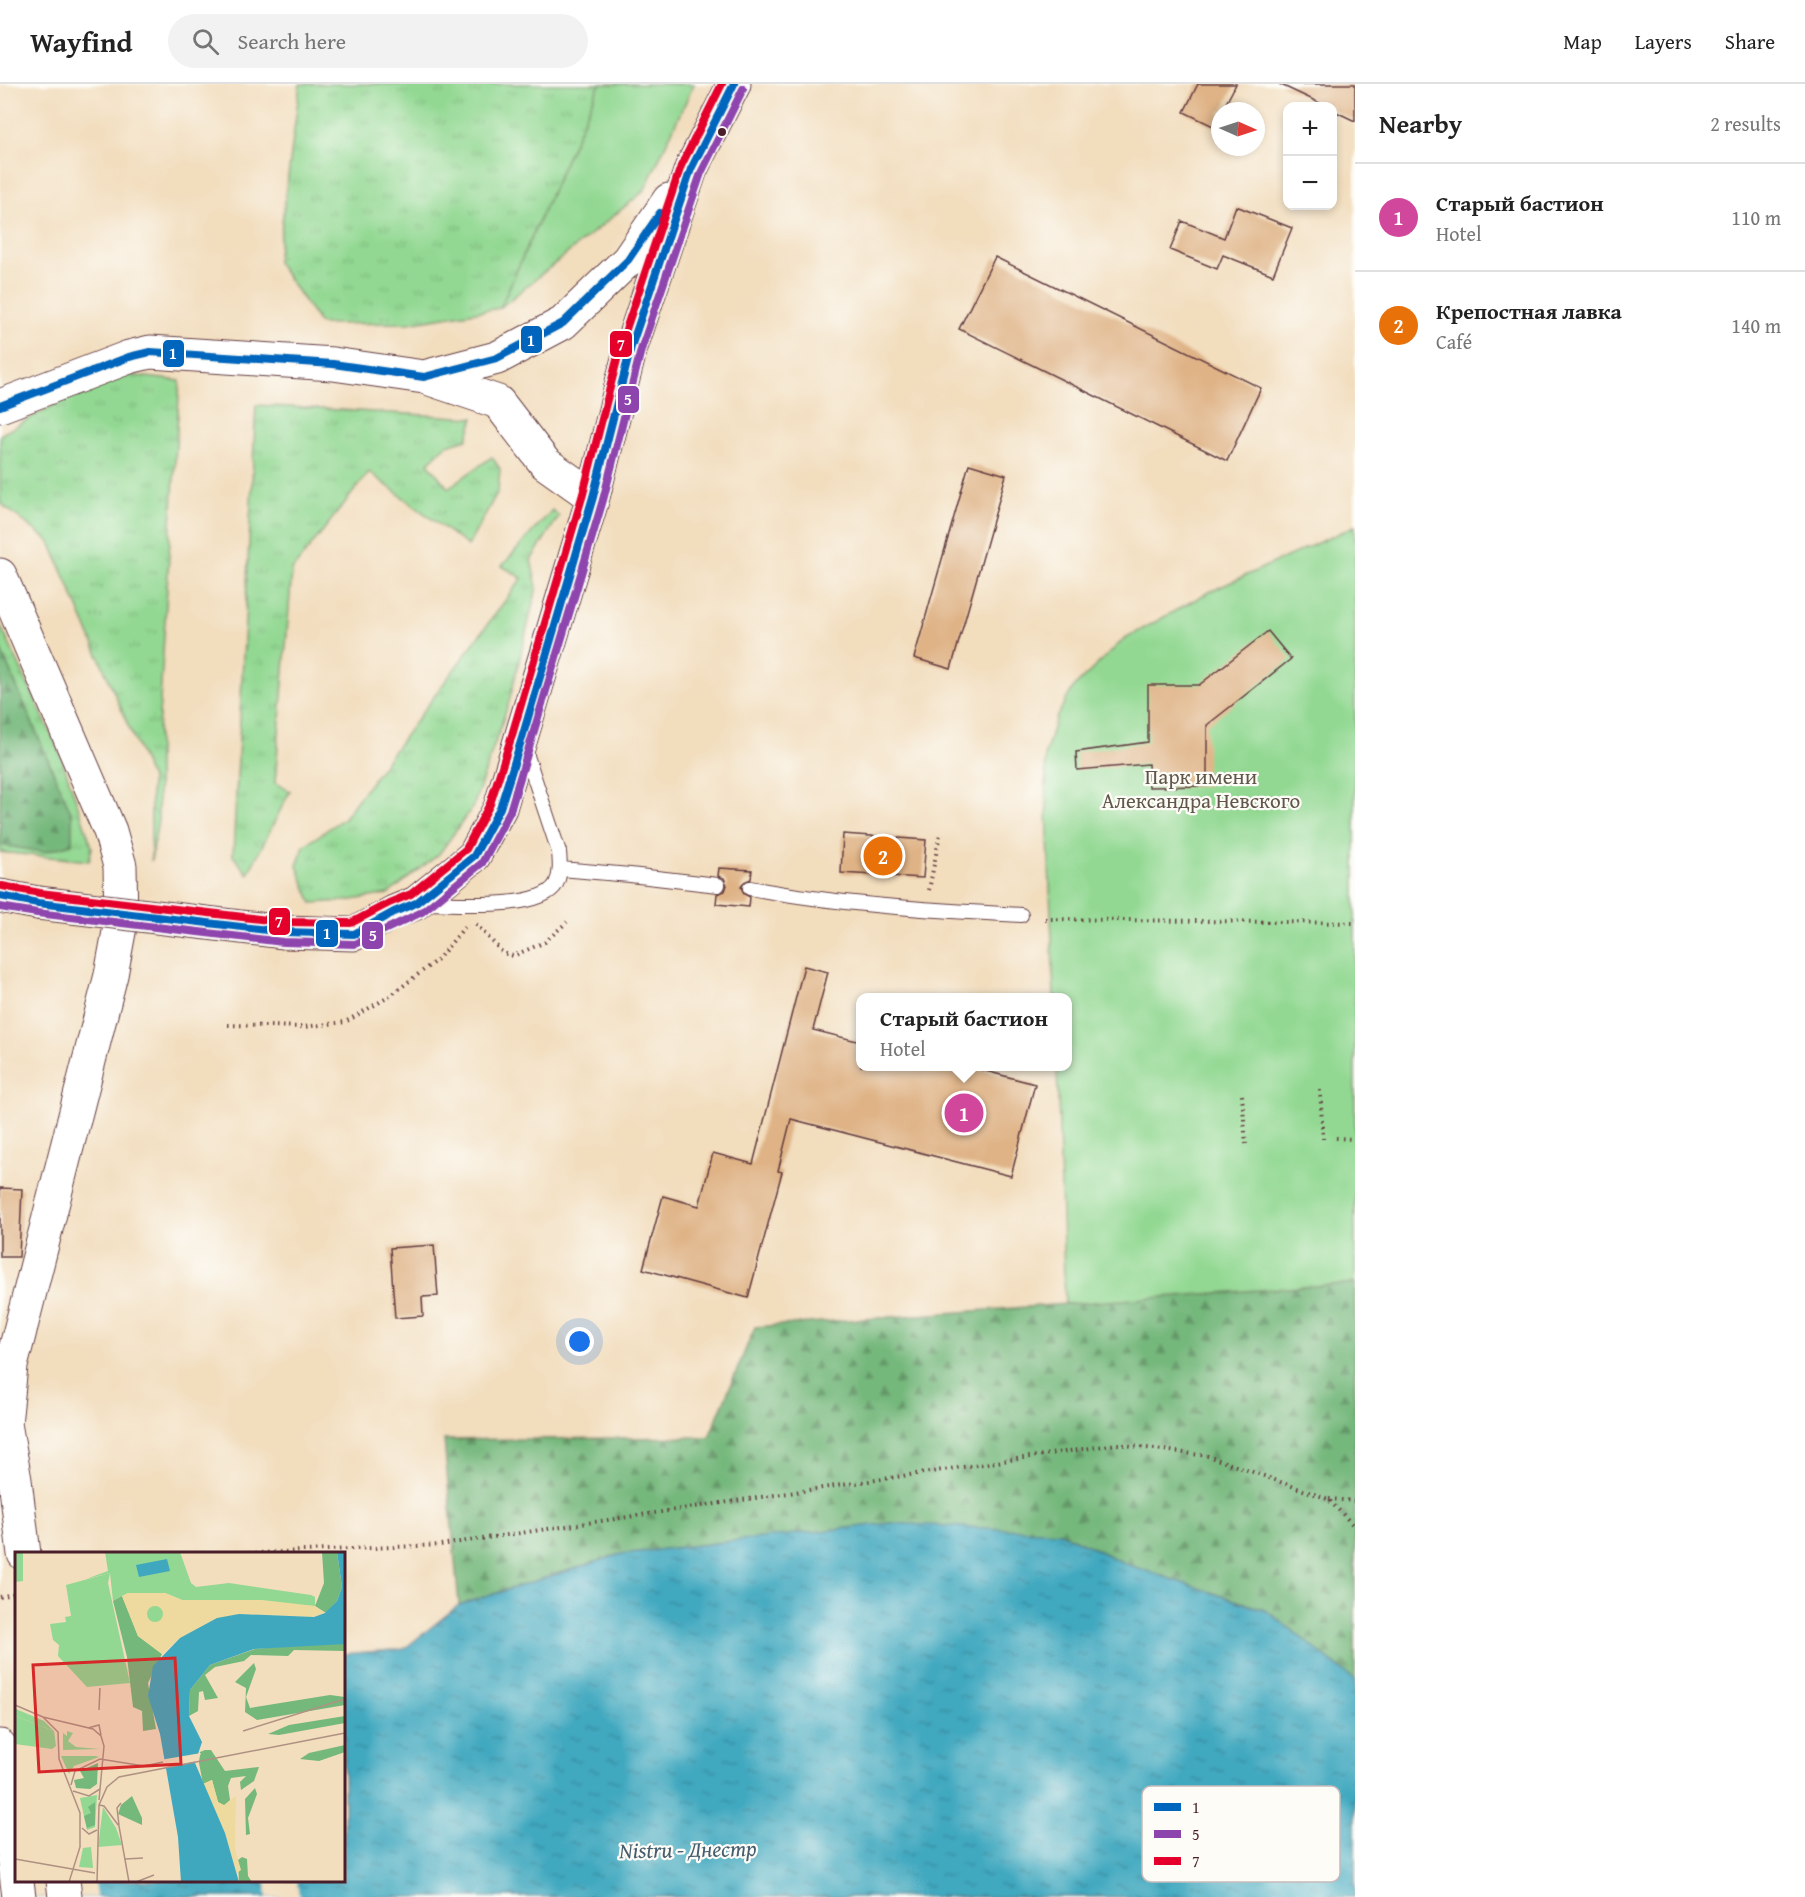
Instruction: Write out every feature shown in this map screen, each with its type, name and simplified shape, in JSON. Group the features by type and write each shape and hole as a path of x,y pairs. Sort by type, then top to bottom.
{"main road":[{"path":"424,377 497,358 563,322 628,260 691,169 734,84"},
{"path":"0,896 38,903 284,932 354,934 416,903 474,856 500,808 593,497 631,347 691,169"},
{"path":"0,406 129,357 150,352 333,364 424,377 498,402 545,463 593,497"},
{"path":"0,575 110,831 120,866 121,921 111,975 11,1366 4,1424 15,1480 24,1552"},
{"path":"0,1746 15,1872"},
{"path":"16,1882 18,1897"},
{"path":"63,1882 65,1897"}],"lane":[{"path":"416,903 522,902 541,897 555,886 561,869 559,852 522,738"},
{"path":"561,869 630,874 718,885"},
{"path":"750,888 788,895 925,909 1021,915"}],"path":[{"path":"925,909 940,834"},
{"path":"1045,919 1355,923"},
{"path":"228,1025 304,1027 345,1022 390,996 438,959 471,920 503,953 513,956 545,942 567,922"},
{"path":"1320,1090 1323,1139"},
{"path":"1242,1095 1246,1144"},
{"path":"1336,1138 1355,1139"},
{"path":"282,1552 440,1545 1117,1444 1208,1456 1328,1499 1355,1501"},
{"path":"1328,1499 1355,1527"},
{"path":"0,1597 15,1593"}],"green space":[{"path":"300,84 600,84 500,308 408,323 320,324 277,262"},
{"path":"600,84 694,84 644,191 500,308"},
{"path":"121,374 180,381 158,732 158,820 151,861 151,779 50,542 0,503 0,435 101,379"},
{"path":"256,405 474,418 467,439 447,445 428,463 448,488 492,457 500,469 498,491 468,546 369,472 292,570 275,783 290,791 248,874 233,856"},
{"path":"552,510 559,516 531,560 537,587 509,702 473,807 439,854 388,894 346,901 312,903 297,866 304,846 344,818 522,578 502,566"},
{"name":"Парк имени Александра Невского","path":"1355,526 1355,1283 1065,1304 1057,1071 1072,1071 1072,993 1054,993 1045,754 1056,718 1073,688 1123,640 1205,594"},
{"path":"0,624 60,753 92,847 89,861 0,852"},
{"path":"0,648 72,815 72,844 44,852 0,845"},
{"path":"1355,1283 1355,1680 1267,1611 1126,1564 1060,1532 621,1554 459,1605 444,1440 709,1437 755,1327"}],"water":[{"name":"Nistru - Днестр","path":"891,1523 1060,1532 1126,1564 1267,1611 1355,1680 1355,1897 0,1897 15,1881 345,1882 345,1654 404,1649 459,1605 621,1554"}],"pier":[{"path":"15,1680 15,1882 94,1882 96,1897 0,1897 0,1681"},
{"path":"266,1882 297,1882 299,1897 267,1897"}],"building":[{"path":"1198,84 1236,84 1227,102 1211,102 1211,125 1184,112"},
{"path":"1279,84 1355,84 1355,121 1337,112 1337,102 1317,102"},
{"path":"1236,206 1292,228 1273,275 1223,255 1217,269 1170,250 1182,221 1224,238"},
{"path":"995,257 1261,388 1227,461 959,329"},
{"path":"969,464 1006,475 951,669 914,658"},
{"path":"1268,631 1291,659 1207,725 1207,786 1149,787 1148,764 1077,770 1076,752 1148,742 1148,685 1199,685"},
{"path":"843,834 926,840 923,878 841,873"},
{"path":"719,868 752,870 751,879 744,882 741,887 744,894 750,897 749,907 716,904 717,894 725,891 727,885 724,878 718,876"},
{"path":"804,966 828,972 813,1030 856,1041 856,1071 986,1071 1035,1084 1011,1176 791,1119 778,1171 782,1172 748,1298 643,1269 663,1196 699,1206 713,1153 753,1164"},
{"path":"0,1188 22,1189 19,1257 0,1257"},
{"path":"434,1245 438,1296 422,1297 423,1316 395,1318 390,1248"}],"transit line":[{"name":"7","path":"2,886 40,893 285,922 351,923 411,894 466,849 490,804 512,735 583,494 621,344 681,166 722,84"},
{"name":"1","path":"0,896 38,903 284,932 354,934 416,903 474,856 500,808 522,738 593,497 631,347 691,169 734,84"},
{"name":"5","path":"0,907 283,942 355,944 422,912 482,863 510,811 603,500 641,350 701,173 743,89"},
{"name":"1","path":"0,406 129,357 150,352 333,364 424,377 497,358 563,323 628,260 660,213"}],"place":[{"name":"Крепостная лавка","path":"883,856"},
{"name":"Старый бастион","path":"964,1113"}]}
